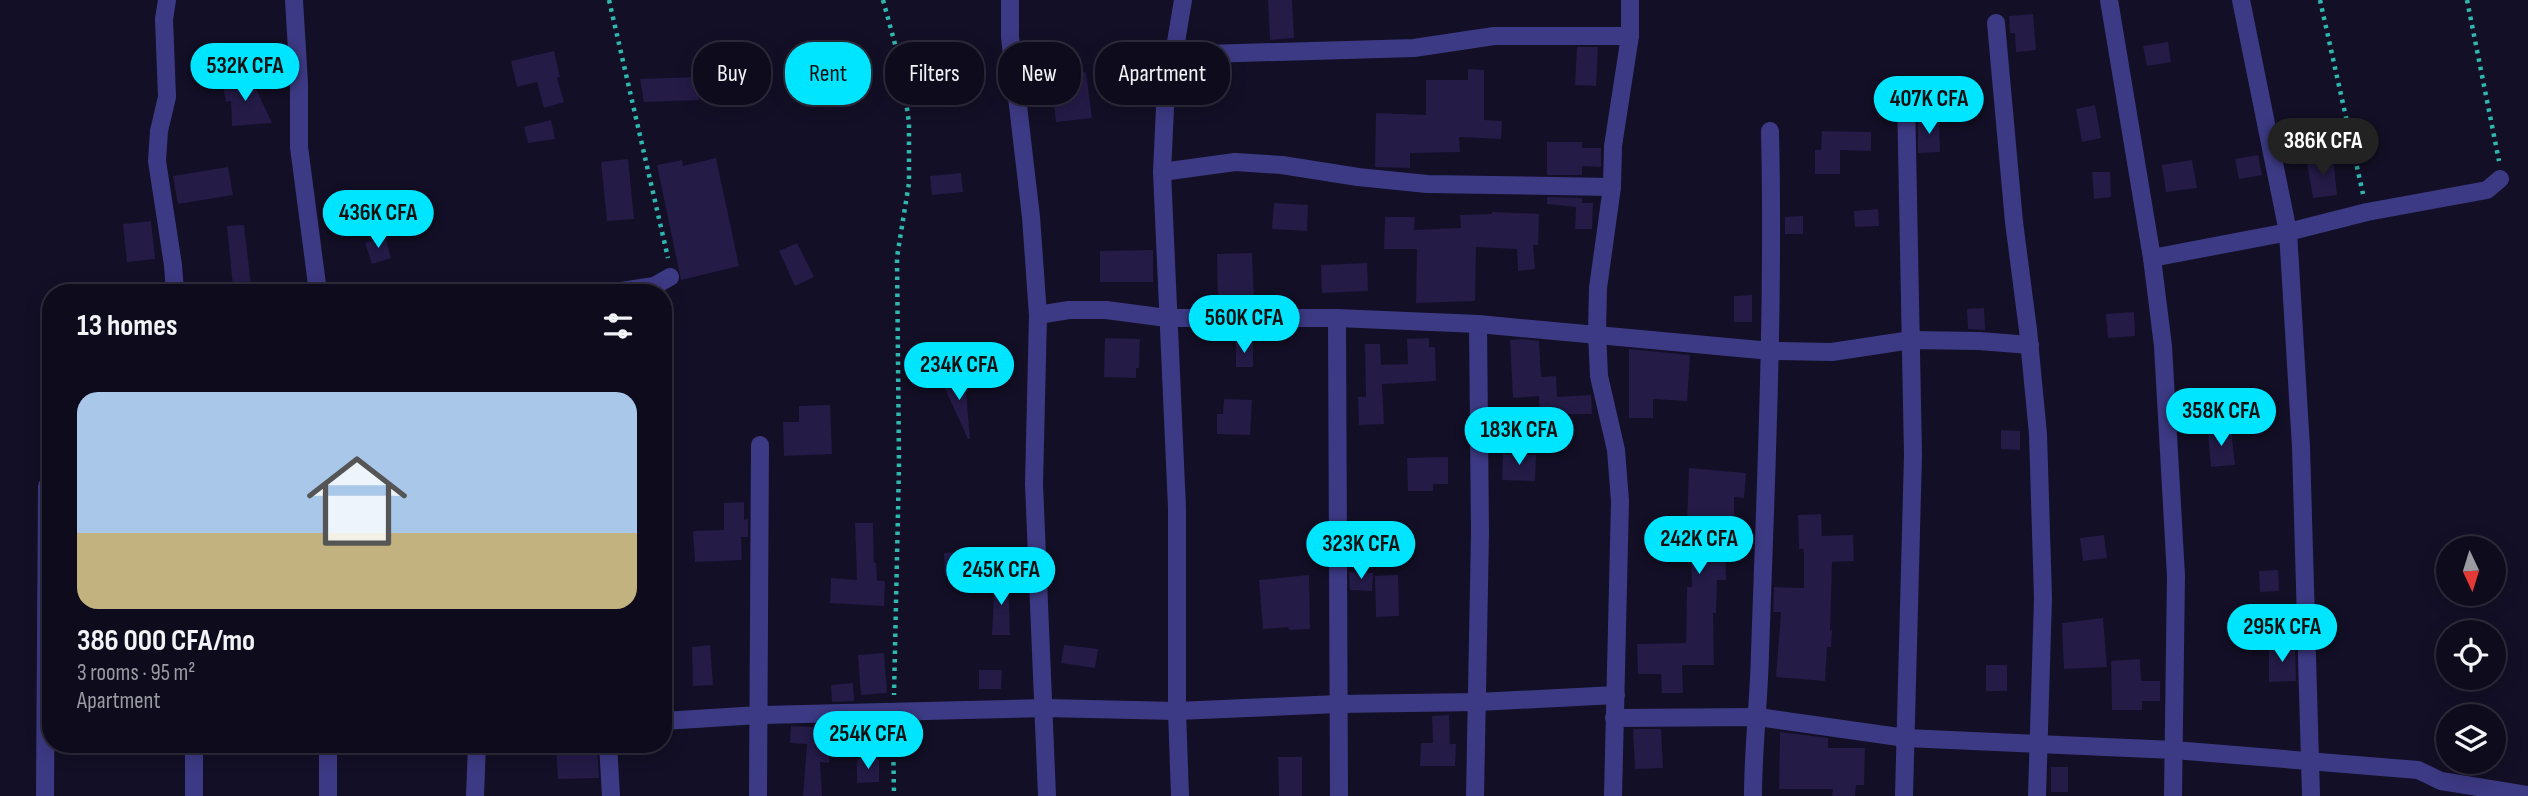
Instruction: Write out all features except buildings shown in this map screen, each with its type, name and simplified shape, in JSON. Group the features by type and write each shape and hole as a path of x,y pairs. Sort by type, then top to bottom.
{"street":[{"path":"167,0 164,19 167,97 159,131 157,161 174,284"},
{"path":"294,0 299,147 317,284"},
{"path":"1010,0 1010,37 1031,217 1038,315 1034,484 1047,796"},
{"path":"1175,42 1183,0"},
{"path":"1613,796 1620,501 1616,450 1599,376 1597,333 1598,288 1612,187 1613,146 1630,36 1630,0"},
{"path":"2109,0 2152,258 2163,346 2176,576 2173,796"},
{"path":"2241,0 2288,232 2301,447 2311,796"},
{"path":"1996,23 2014,222 2038,434 2043,598 2037,796"},
{"path":"1230,53 1414,48 1494,36 1630,36"},
{"path":"1904,796 1913,455 1906,96"},
{"path":"1164,105 1162,172 1177,508 1177,711 1180,796"},
{"path":"1753,796 1771,351 1770,131"},
{"path":"1162,172 1235,162 1282,165 1427,184 1612,187"},
{"path":"2152,258 2288,232 2367,212 2487,190 2500,179"},
{"path":"658,284 670,277"},
{"path":"1038,315 1069,310 1106,310 1167,318 1337,318 1478,324 1771,351 1832,352 1911,340 2030,345"},
{"path":"1337,318 1339,796"},
{"path":"1475,796 1480,534 1478,324"},
{"path":"758,796 760,446"},
{"path":"672,720 759,715 1045,708 1177,711 1616,695"},
{"path":"1614,718 1758,717 1906,738 2174,750 2311,761 2418,770 2431,774 2443,789 2528,794"},
{"path":"45,796 47,753"},
{"path":"194,753 194,796"},
{"path":"328,753 328,796"},
{"path":"475,796 477,753"},
{"path":"609,753 611,796"}],"path":[{"path":"609,0 666,248 670,277"},
{"path":"883,0 901,66 909,123 909,183 897,257 899,465 893,712 894,796"},
{"path":"2320,0 2367,212"},
{"path":"2467,0 2501,167 2500,179"}]}
